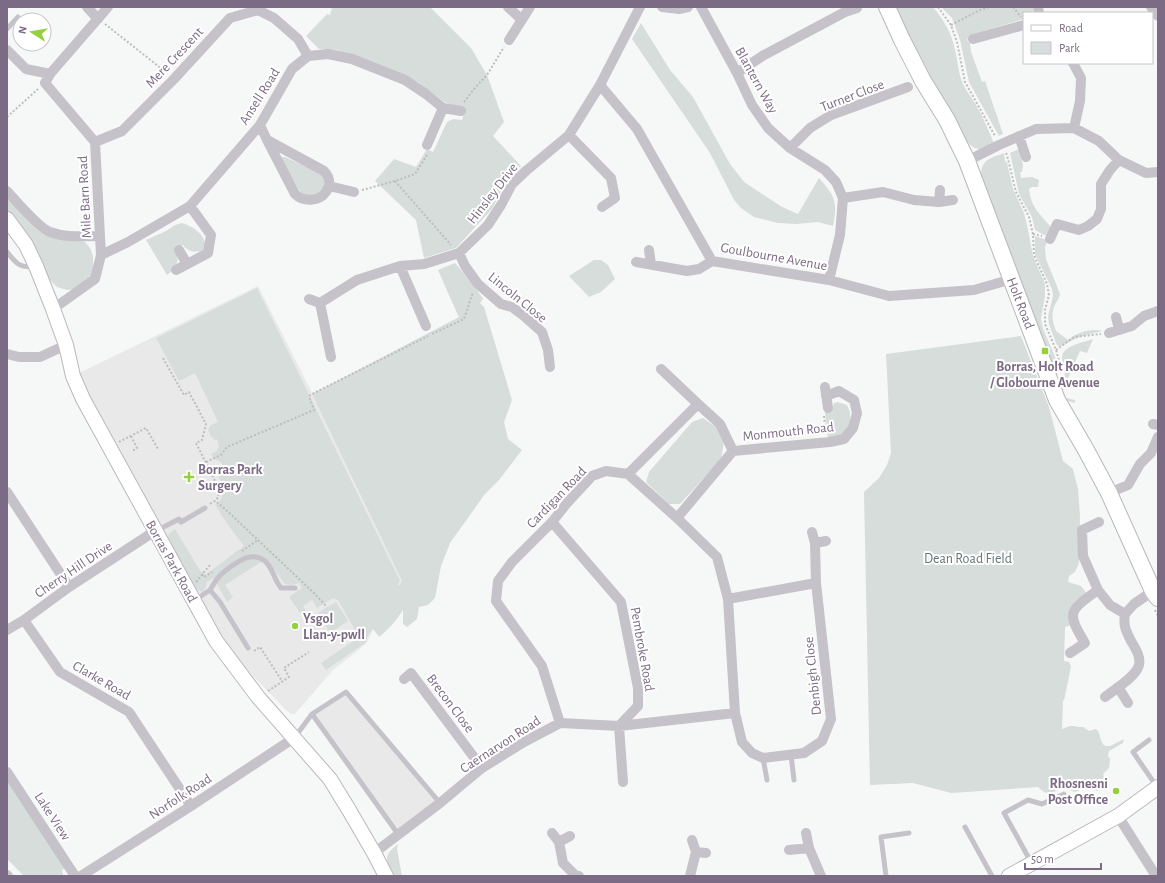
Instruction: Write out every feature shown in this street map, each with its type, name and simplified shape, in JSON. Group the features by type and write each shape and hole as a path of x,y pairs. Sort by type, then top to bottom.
{"main road":[{"name":"Holt Road","path":"887,7 905,47 923,81 947,120 967,161 1057,400 1109,493 1156,594"}],"street":[{"path":"88,7 98,19"},
{"path":"7,50 26,69 47,79 108,7"},
{"path":"508,7 522,20"},
{"path":"509,40 530,7"},
{"name":"Hinsley Drive","path":"320,303 357,280 400,266 424,264 459,253 488,224 501,205 512,184 569,135 600,85 640,7"},
{"path":"662,7 679,9 688,7"},
{"name":"Blantern Way","path":"701,7 737,73 752,105 768,128 790,148 825,170 836,182 843,198"},
{"path":"1151,7 1158,16"},
{"path":"737,73 764,55 844,10 857,8"},
{"name":"Mere Crescent","path":"95,142 122,131 174,79 230,18 258,10 274,18 298,39 308,56"},
{"path":"973,39 1023,25"},
{"path":"308,56 328,54 352,59 405,80 443,108 461,111"},
{"name":"Ansell Road","path":"101,254 128,242 190,206 260,125 292,69 308,56"},
{"path":"1074,64 1081,78 1080,101 1074,128"},
{"name":"Mile Barn Road","path":"47,79 95,142 101,254 95,279 53,309"},
{"name":"Goulbourne Avenue","path":"600,85 637,129 712,261 828,280 889,296 974,290 1012,279"},
{"name":"Turner Close","path":"790,148 810,128 831,115 908,87"},
{"path":"427,144 443,108"},
{"path":"260,125 267,140 295,194 298,197 308,200 317,198 326,192 329,186 329,181 328,175 324,170 267,140"},
{"path":"967,161 1036,129 1074,128 1099,141 1119,160 1146,173 1158,172"},
{"path":"569,135 612,178 614,198 602,207"},
{"path":"1019,136 1026,157"},
{"path":"1048,218 1057,224 1079,230 1088,226 1097,219 1101,209 1101,184 1119,160"},
{"path":"329,186 354,192"},
{"path":"939,202 940,190"},
{"path":"7,191 32,218 48,232 69,236 100,236"},
{"path":"828,280 840,235 843,198 883,192 914,200 939,202 953,200"},
{"path":"176,270 208,253 211,235 190,206"},
{"name":"Borras Park Road","path":"7,219 26,245 36,266 66,345 73,376 80,393 216,641 258,697 330,779 374,852 386,876"},
{"path":"1050,239 1057,224"},
{"path":"180,250 188,264"},
{"path":"649,250 650,264"},
{"name":"Lincoln Close","path":"459,253 465,266 476,281 501,304 512,307 542,332 548,350 550,367"},
{"path":"636,262 687,271 699,269 712,261"},
{"path":"400,266 426,326"},
{"path":"309,299 320,303 331,358"},
{"path":"1116,317 1114,331 1132,326 1144,316 1158,311"},
{"path":"7,354 19,357 40,357 66,345"},
{"name":"Monmouth Road","path":"661,369 720,424 733,451"},
{"name":"Monmouth Road","path":"677,518 733,451 827,443 844,439 853,428 857,413 854,400 839,391 826,392 828,408"},
{"path":"698,404 628,474 677,518 717,557 728,599 735,713 742,742 752,753 763,758"},
{"path":"1109,493 1128,485 1140,464 1151,453 1158,437"},
{"name":"Cardigan Road","path":"560,723 542,666 496,601 498,581 512,562 552,522 592,476 606,471 628,474"},
{"path":"7,492 69,587"},
{"name":"Pembroke Road","path":"552,522 621,602 638,688 638,706 619,726"},
{"path":"1099,522 1082,530 1083,556 1098,590 1110,605 1125,614"},
{"name":"Cherry Hill Drive","path":"7,630 24,620 69,587 156,531"},
{"name":"Denbigh Close","path":"763,758 804,753 822,741 831,719 816,583 815,543 812,532"},
{"path":"815,543 826,541"},
{"path":"728,599 816,583"},
{"path":"1070,652 1085,643 1074,626 1072,615 1078,604 1098,590"},
{"path":"1105,696 1135,673 1139,664 1138,653 1126,631 1124,623 1125,614 1134,604 1156,594"},
{"name":"Clarke Road","path":"24,620 60,672 129,712 191,806"},
{"name":"Brecon Close","path":"411,673 482,768"},
{"path":"1118,687 1128,703"},
{"name":"Caernarvon Road","path":"374,852 440,803 482,768 524,742 560,723 619,726 735,713"},
{"path":"619,726 624,782"},
{"name":"Norfolk Road","path":"81,876 294,738"},
{"name":"Lake View","path":"7,772 75,876"},
{"path":"1009,876 1118,816 1158,788"},
{"path":"1118,816 1156,876"},
{"path":"552,833 560,842 563,863 575,875 579,876"},
{"path":"806,833 809,848 821,876"},
{"path":"560,842 570,836"},
{"path":"690,876 701,852 692,840"},
{"path":"789,850 809,848"}],"lane":[{"path":"7,252 15,262 20,265 26,267 36,266"},
{"path":"156,531 180,519 181,522 205,508"},
{"path":"191,595 210,590 217,578 231,567 246,558 253,557 261,559 268,565 281,588 295,588"},
{"path":"210,590 220,602 250,650"},
{"path":"294,738 312,714 346,692 440,803"},
{"path":"312,714 398,834"},
{"path":"1149,740 1132,752 1158,788"},
{"path":"791,755 794,780"},
{"path":"763,758 767,780"},
{"path":"1032,863 1004,813 1028,800 1042,804 1064,794"},
{"path":"965,827 992,876"},
{"path":"886,876 881,837 909,833"}],"path":[{"path":"938,7 951,25 957,42 965,82 984,114 999,145 1007,155 1016,192 1029,217 1033,234 1034,255 1047,284 1049,295 1045,310 1045,324 1056,350 1074,338 1114,331"},
{"path":"951,25 980,10 990,7"},
{"path":"1013,7 1023,20"},
{"path":"98,19 174,79"},
{"path":"7,117 47,79"},
{"path":"395,181 459,253"},
{"path":"206,462 221,455 227,447 314,410 309,396 312,394 464,318 476,281"},
{"path":"163,358 184,395 189,392 206,424 202,440 196,443 219,488 219,494 218,498 205,508"},
{"path":"827,443 823,410 828,408"},
{"path":"109,447 146,428 158,449"},
{"path":"131,436 138,448 132,451"},
{"path":"215,501 282,562 327,607"},
{"path":"191,595 210,565"},
{"path":"250,650 260,647 282,681"},
{"path":"258,697 290,676 284,668 309,652"}],"shaded area":[{"path":"258,286 310,389 402,581 376,624 366,644 333,670 295,714 291,714 287,711 253,676 225,643 75,375"},
{"path":"346,692 440,803 398,834 312,714"}],"green space":[{"path":"332,7 430,7 471,48 487,75 504,122 493,136 521,166 502,190 492,209 456,248 424,258 416,220 375,181 394,159 416,167 427,149 433,152 447,122 453,119 462,120 465,109 444,102 418,82 395,72 336,50 319,49 306,36 327,14 330,15"},
{"path":"892,7 933,7 937,12 952,38 963,84 981,114 994,144 987,148 978,149 968,143 934,85"},
{"path":"941,7 1033,7 1033,12 1023,12 1023,19 970,35 967,40 970,43 971,52 982,82 985,81 1003,134 999,136 969,82 960,40 952,18"},
{"path":"641,23 670,70 693,97 730,164 744,182 782,207 798,214 819,178 829,190 834,200 835,211 833,226 818,222 796,224 778,223 754,217 741,208 734,200 710,153 632,39"},
{"path":"1019,149 1023,165 1022,172 1020,172 1021,178 1032,177 1039,180 1038,187 1032,187 1029,189 1030,195 1036,209 1050,226 1049,236 1035,230 1032,217 1019,194 1010,153"},
{"path":"1004,153 1013,189 1024,213 1033,256 1045,284 1045,296 1041,319 1043,329 1057,362 1051,363 1032,309 1028,307 981,174 985,162"},
{"path":"285,157 322,174 325,184 322,192 311,197 302,195 280,158"},
{"path":"7,197 28,220 85,242 90,248 93,256 91,277 78,289 67,290 57,287 50,280 25,233 7,209"},
{"path":"182,223 197,231 203,237 206,245 204,250 198,251 189,250 183,245 176,248 178,257 177,263 167,275 146,240"},
{"path":"1035,236 1047,240 1045,248 1046,259 1060,294 1053,313 1053,322 1056,331 1068,340 1085,331 1103,331 1082,336 1058,346 1049,324 1048,316 1053,296 1052,289 1035,254"},
{"path":"594,260 601,260 608,265 615,279 601,292 589,297 569,276"},
{"path":"455,263 483,299 480,303 484,307 512,400 504,422 508,439 522,450 499,480 485,494 450,543 441,566 435,598 428,605 419,607 417,619 407,627 403,624 403,610 392,625 379,637 373,629 365,643 326,670 321,663 359,637 338,600 333,598 317,608 312,600 303,606 308,614 304,618 289,597 302,588 299,583 292,585 285,584 266,559 225,585 233,597 227,602 214,578 207,582 205,589 202,592 195,588 168,538 169,534 175,529 201,572 203,571 205,575 244,546 215,505 219,502 222,495 222,487 218,474 225,470 221,462 215,459 211,454 217,451 219,446 217,439 214,440 213,437 211,437 208,430 211,425 218,422 195,373 179,381 156,338 257,288 400,581 398,584 399,586 402,581 312,394 459,317 438,270"},
{"name":"Dean Road Field","path":"1021,336 1049,407 1063,461 1073,469 1078,489 1080,516 1079,563 1075,572 1069,576 1068,582 1081,586 1087,594 1071,625 1065,627 1064,661 1069,662 1071,666 1064,701 1063,700 1062,729 1075,726 1083,727 1089,731 1096,729 1102,743 1105,746 1110,746 1124,739 1123,743 1109,751 1109,768 1103,774 1106,784 1096,791 1089,779 1080,785 1082,789 1075,792 1063,787 1050,794 1044,792 1038,787 951,793 913,783 870,785 864,492 879,478 887,465 891,453 886,354"},
{"path":"1093,339 1087,353 1080,351 1062,392 1066,398 1075,400 1075,403 1064,400 1059,389 1065,373 1062,360 1063,354 1065,350 1079,343"},
{"path":"838,402 847,405 850,412 850,422 847,431 842,436 828,440 825,412 832,411 834,403"},
{"path":"703,418 716,427 724,442 721,459 680,504 669,504 646,482 649,472 692,422"},
{"path":"336,602 348,621 330,633 318,613"},
{"path":"7,780 65,868 62,870 63,876 24,876 7,859"},
{"path":"398,844 397,849 402,876 394,876 387,862 387,858 393,848"}],"place":[{"name":"Borras, Holt Road / Globourne Avenue","path":"1045,351"},
{"name":"Borras Park Surgery","path":"189,477"},
{"name":"Ysgol Llan-y-pwll","path":"295,626"},
{"name":"Rhosnesni Post Office","path":"1116,791"}]}
